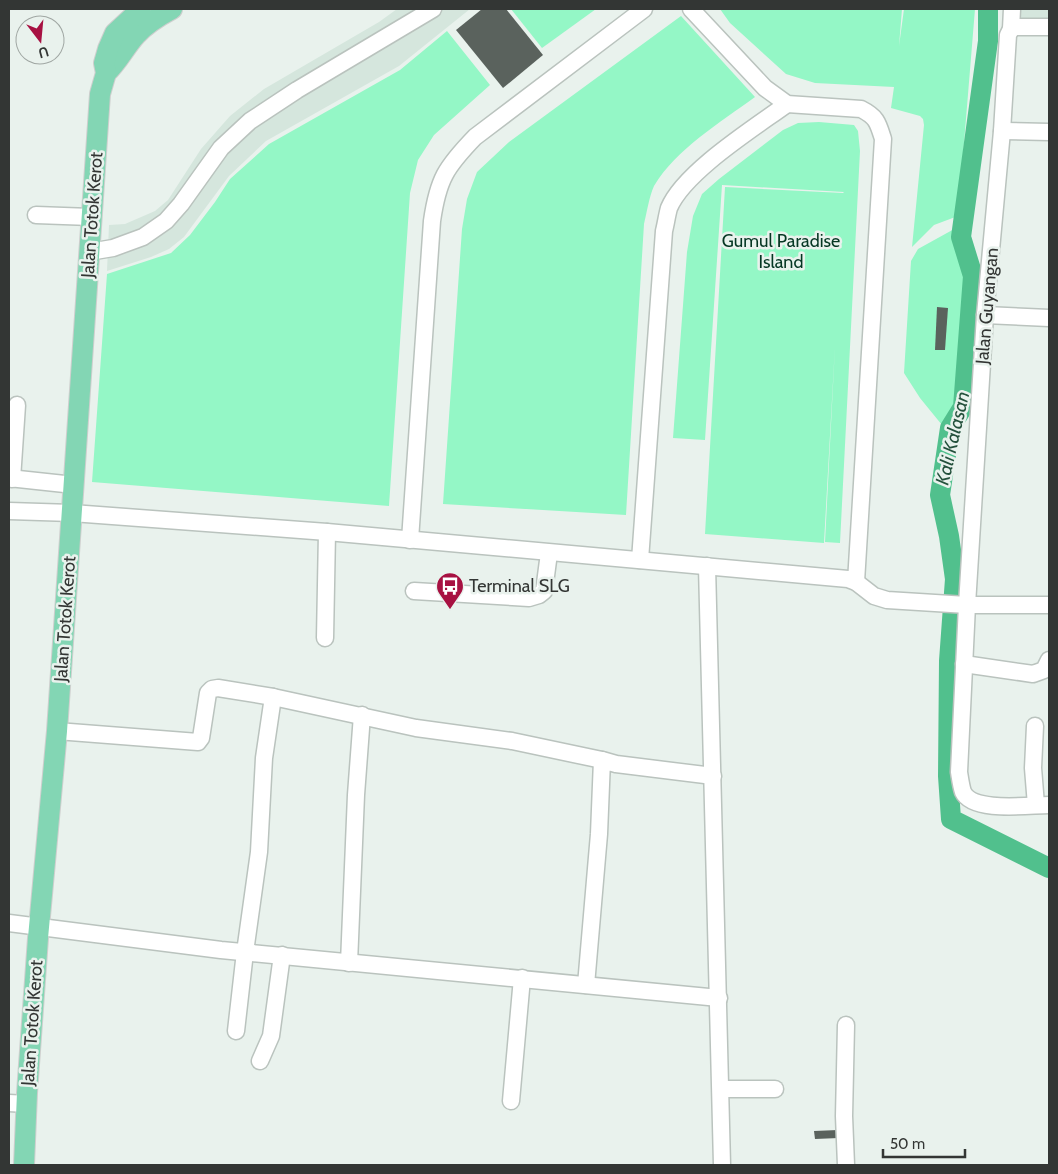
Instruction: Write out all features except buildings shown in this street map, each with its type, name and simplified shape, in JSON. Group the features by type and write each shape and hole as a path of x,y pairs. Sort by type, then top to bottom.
{"main road":[{"name":"Jalan Totok Kerot","path":"24,1165 18,1103 39,927 57,731 100,94 106,73 104,63 115,33 141,9"},
{"name":"Jalan Totok Kerot","path":"106,73 115,65 137,34 157,17 172,9"}],"street":[{"path":"89,252 113,248 143,237 166,221 181,204 221,148 250,121 297,90 432,9"},
{"path":"410,540 432,221 435,198 444,175 456,156 475,137 644,9"},
{"path":"691,9 765,88 787,104 861,109 871,114 878,123 883,139 856,582"},
{"name":"Jalan Guyangan","path":"1012,9 1011,29 1008,35 963,605 964,664 959,772 963,792 970,800 983,805 1042,805"},
{"path":"1011,29 1016,26 1049,27"},
{"path":"640,560 664,231 669,208 681,189 703,166 787,104"},
{"path":"1002,130 1049,132"},
{"path":"36,215 92,217"},
{"path":"985,315 1049,318"},
{"path":"17,405 10,478 74,485"},
{"path":"9,512 72,513 327,532 848,579 856,582 874,596 887,600 963,605 1049,605"},
{"path":"325,638 327,532"},
{"path":"414,591 529,598 539,595 544,591 550,553"},
{"path":"707,566 722,1165"},
{"path":"964,664 1033,674 1044,670 1049,660"},
{"path":"57,731 198,742 201,738 208,693 212,689 218,688 273,697 416,728 512,741 616,764 713,776"},
{"path":"236,1031 259,852 260,797 273,697"},
{"path":"349,963 356,795 362,715"},
{"path":"1034,726 1033,768 1042,805"},
{"path":"586,985 599,834 602,760"},
{"path":"9,923 349,963 719,998"},
{"path":"260,1061 271,1036 282,955"},
{"path":"511,1101 522,978"},
{"path":"846,1025 844,1116 846,1165"},
{"path":"721,1089 776,1089"}],"shaded area":[{"path":"397,9 470,9 399,66 266,141 229,176 184,237 169,249 151,257 107,271 109,225 125,224 155,211 168,200 201,149 230,116 264,89 379,22"},
{"path":"1006,9 1049,9 1049,22 1005,20"}],"green space":[{"path":"511,9 596,9 542,48"},
{"path":"720,9 902,9 899,46 904,9 975,9 958,216 934,225 912,247 924,125 923,119 920,116 891,108 894,87 815,83 786,74 730,23"},
{"path":"681,16 755,97 714,126 674,160 654,186 651,195 644,224 626,515 443,504 462,229 467,199 477,172 509,142"},
{"path":"447,31 490,85 434,135 418,160 410,193 389,506 92,482 107,274 171,253 190,235 230,179 269,144 400,70"},
{"name":"Gumul Paradise Island","path":"819,122 854,125 858,131 860,151 840,543 825,542 835,346 824,543 705,534 725,187 844,192 722,185 705,440 673,438 687,252 693,216 702,194 783,130 798,123"},
{"path":"956,228 959,250 969,279 957,406 948,422 942,425 920,398 904,373 911,261 918,249"}],"waterway":[{"name":"Kali Kalasan","path":"988,9 988,41 961,237 973,276 963,407 950,428 940,495 949,536 955,579 949,661 948,776 951,819 1049,868"}],"place":[{"name":"Terminal SLG","path":"450,610"}]}
